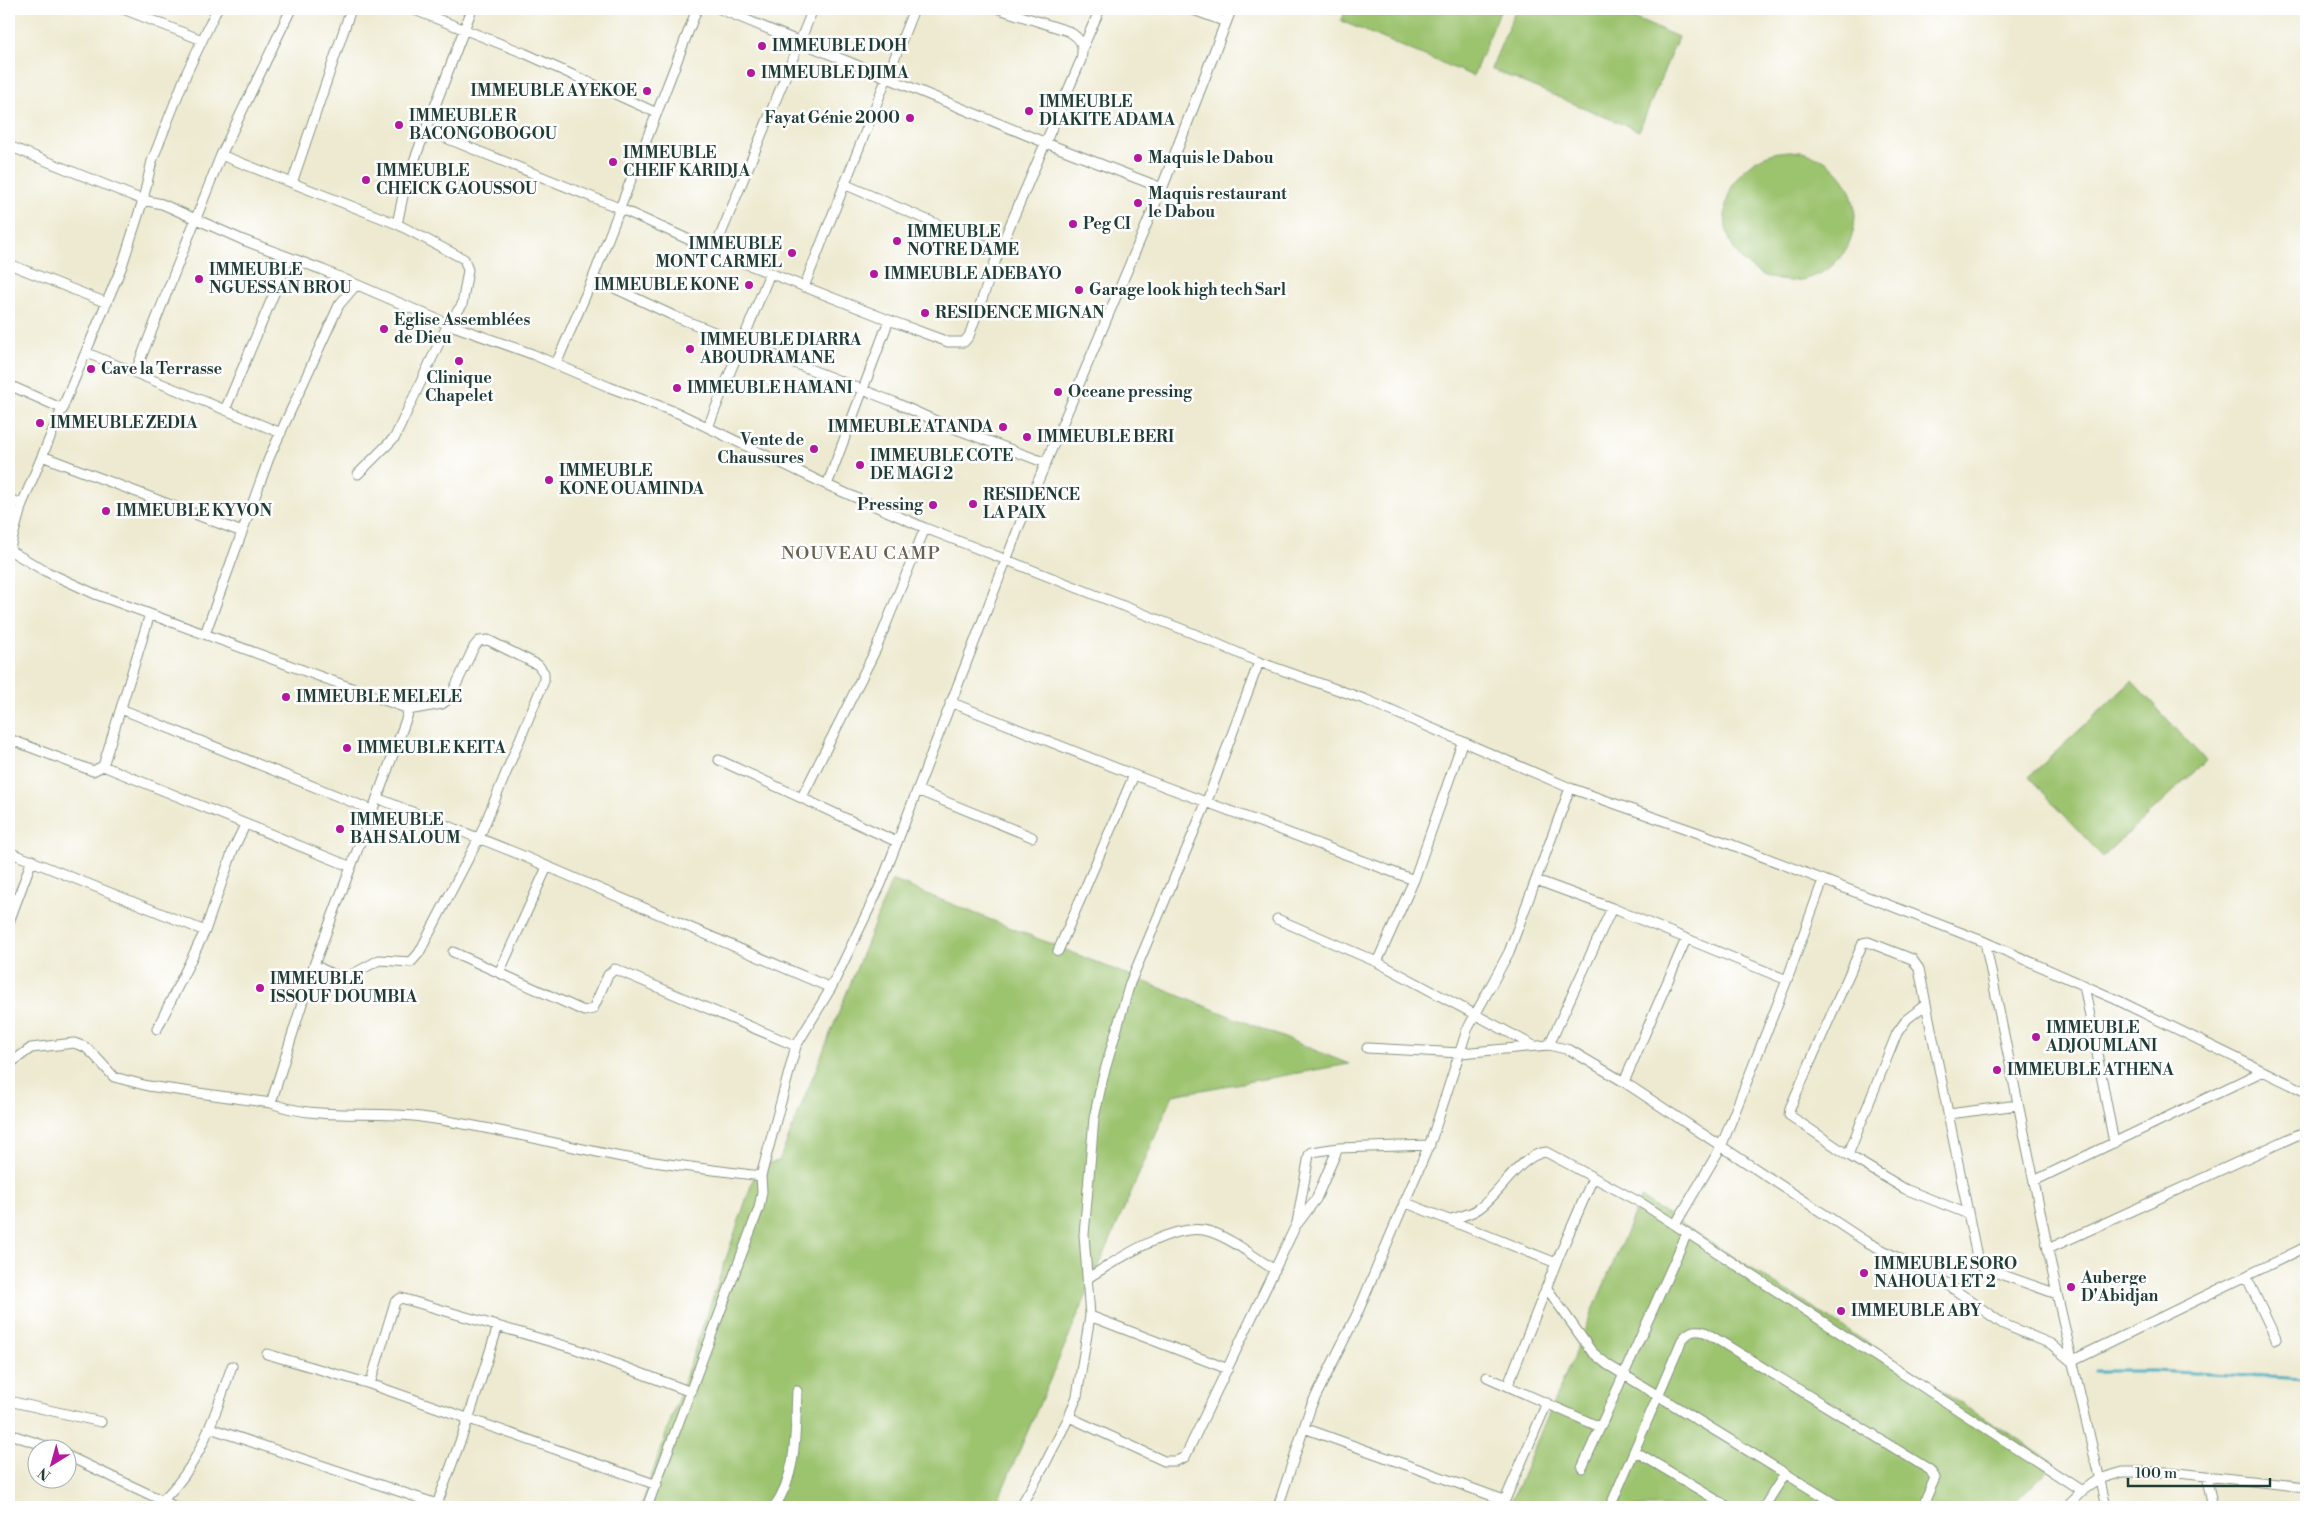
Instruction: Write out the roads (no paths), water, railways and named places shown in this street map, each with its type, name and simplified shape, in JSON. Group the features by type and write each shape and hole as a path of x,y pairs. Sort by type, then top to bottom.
{"street":[{"path":"123,9 202,40"},
{"path":"217,9 202,40 152,161 143,200 122,266 22,504 9,551 45,571 86,590 408,710 442,704 450,698 474,647 479,641 488,640 538,665 544,673 544,681 479,838 419,953 411,962 379,960 350,975 334,975 314,965"},
{"path":"135,373 194,218 221,155 291,9"},
{"path":"292,183 351,9"},
{"path":"412,9 464,29 657,113"},
{"path":"396,224 401,196 472,9"},
{"path":"556,364 592,278 697,9"},
{"path":"720,9 1046,143 1162,188"},
{"path":"714,251 813,9"},
{"path":"804,287 914,9"},
{"path":"999,9 1020,12 1068,31 1077,36 1083,47"},
{"path":"426,130 619,208 770,274 948,342 964,342 969,336 999,251 1081,60 1083,47 1100,9"},
{"path":"1192,9 1226,22"},
{"path":"647,1507 657,1485 759,1208 762,1192 761,1176 796,1046 832,988 881,884 1006,559 1162,188 1231,9"},
{"path":"9,146 143,200 162,204 243,240 448,324 497,340 678,412 827,485 925,528 1183,629 1259,662 1364,699 1462,743 1570,788 1730,844 1986,942 2084,985 2306,1092"},
{"path":"221,155 396,224 456,253 466,264 468,270 462,305 448,324 400,429 389,445 358,474"},
{"path":"844,184 999,251"},
{"path":"225,410 289,258"},
{"path":"9,264 106,304"},
{"path":"708,427 770,274"},
{"path":"592,278 742,344 1046,463"},
{"path":"205,634 269,458 339,305 356,285"},
{"path":"827,485 890,320"},
{"path":"86,353 281,433"},
{"path":"9,385 63,409"},
{"path":"42,456 242,532"},
{"path":"9,499 22,504"},
{"path":"802,797 876,649 925,528"},
{"path":"9,739 93,771 103,766 150,614"},
{"path":"1020,1507 1068,1417 1077,1396 1090,1316 1084,1235 1094,1118 1102,1077 1130,983 1207,801 1259,662"},
{"path":"950,702 1134,775 1414,880"},
{"path":"122,709 372,810"},
{"path":"271,1103 314,965 408,710"},
{"path":"1377,962 1414,880 1462,743"},
{"path":"719,760 897,842"},
{"path":"103,766 349,866"},
{"path":"1058,951 1134,775"},
{"path":"1278,1507 1311,1406 1357,1314 1430,1144 1467,1030 1508,952 1570,788"},
{"path":"917,790 1032,837"},
{"path":"377,798 479,838 832,988"},
{"path":"157,1029 205,931 233,850 245,824"},
{"path":"9,852 205,931"},
{"path":"9,922 11,912 32,860"},
{"path":"500,973 547,867"},
{"path":"1536,880 1612,908 1787,980"},
{"path":"1675,1225 1721,1147 1787,980 1823,880"},
{"path":"1548,1045 1612,908"},
{"path":"1277,919 1377,962 1534,1046"},
{"path":"1624,1082 1686,939"},
{"path":"1968,1214 1905,1189 1848,1155 1789,1115 1790,1108 1863,943 1868,942 1912,959 1917,963 1978,1262 1982,1266 2057,1294"},
{"path":"1986,942 2071,1360 2106,1507"},
{"path":"453,952 584,1011 590,1011 608,975 615,969 796,1046"},
{"path":"2084,985 2114,1143"},
{"path":"1848,1155 1897,1033 1907,1019 1925,1005"},
{"path":"9,1062 12,1062 31,1048 74,1043 89,1051 114,1077 148,1086 271,1103 286,1109 305,1112 384,1112 422,1117 625,1157 761,1176"},
{"path":"1367,1048 1461,1053 1548,1045 1570,1050 1624,1082 1865,1241 1941,1280 2003,1324 2051,1344 2071,1360"},
{"path":"2034,1181 2263,1070"},
{"path":"1949,1114 2018,1104"},
{"path":"2048,1249 2306,1131"},
{"path":"1297,1223 1312,1152 1338,1148 1430,1144"},
{"path":"1068,1417 1164,1461 1176,1461 1185,1457 1297,1223 1316,1199 1338,1148"},
{"path":"1448,1220 1476,1210 1494,1196 1514,1172 1540,1153 1546,1152 1643,1204 2082,1491"},
{"path":"1508,1385 1546,1287 1593,1178"},
{"path":"1404,1202 1556,1263"},
{"path":"1088,1278 1129,1253 1153,1242 1180,1231 1196,1229 1210,1231 1228,1240 1275,1270"},
{"path":"1582,1468 1687,1233"},
{"path":"2071,1360 2306,1247"},
{"path":"2246,1276 2276,1339"},
{"path":"1546,1287 1592,1352 1624,1374 1840,1507"},
{"path":"370,1384 395,1302 401,1298 576,1349 691,1392"},
{"path":"1090,1316 1228,1369"},
{"path":"210,1428 437,1506 468,1420 498,1326"},
{"path":"1611,1507 1682,1340 1688,1332 1696,1330 1705,1332 1930,1470 1936,1478 1922,1507"},
{"path":"267,1354 370,1384 657,1485"},
{"path":"154,1507 185,1477 210,1428 232,1366"},
{"path":"1487,1376 1600,1427"},
{"path":"774,1507 790,1473 795,1440 797,1391"},
{"path":"9,1401 101,1422"},
{"path":"1304,1428 1503,1504 1547,1403"},
{"path":"9,1434 28,1440"},
{"path":"1635,1451 1728,1507"},
{"path":"78,1461 176,1507"},
{"path":"2066,1507 2082,1491 2099,1479 2124,1472 2169,1472 2306,1487"},
{"path":"1764,1507 1786,1474"},
{"path":"2206,1476 2213,1507"}],"waterway":[{"path":"2095,1371 2154,1371 2306,1379"}],"place":[{"name":"IMMEUBLE DOH","path":"762,46"},
{"name":"IMMEUBLE DJIMA","path":"751,73"},
{"name":"IMMEUBLE AYEKOE","path":"647,91"},
{"name":"IMMEUBLE DIAKITE ADAMA","path":"1029,111"},
{"name":"Fayat Génie 2000","path":"910,118"},
{"name":"IMMEUBLE R BACONGOBOGOU","path":"399,125"},
{"name":"Maquis le Dabou","path":"1138,158"},
{"name":"IMMEUBLE CHEIF KARIDJA","path":"613,162"},
{"name":"IMMEUBLE CHEICK GAOUSSOU","path":"366,180"},
{"name":"Maquis restaurant le Dabou","path":"1138,203"},
{"name":"Peg CI","path":"1073,224"},
{"name":"IMMEUBLE NOTRE DAME","path":"897,241"},
{"name":"IMMEUBLE MONT CARMEL","path":"792,253"},
{"name":"IMMEUBLE ADEBAYO","path":"874,274"},
{"name":"IMMEUBLE NGUESSAN BROU","path":"199,279"},
{"name":"IMMEUBLE KONE","path":"749,285"},
{"name":"Garage look high tech Sarl","path":"1079,290"},
{"name":"RESIDENCE MIGNAN","path":"925,313"},
{"name":"Eglise Assemblées de Dieu","path":"384,329"},
{"name":"IMMEUBLE DIARRA ABOUDRAMANE","path":"690,349"},
{"name":"Clinique Chapelet","path":"459,361"},
{"name":"Cave la Terrasse","path":"91,369"},
{"name":"IMMEUBLE HAMANI","path":"677,388"},
{"name":"Oceane pressing","path":"1058,392"},
{"name":"IMMEUBLE ZEDIA","path":"40,423"},
{"name":"IMMEUBLE ATANDA","path":"1003,427"},
{"name":"IMMEUBLE BERI","path":"1027,437"},
{"name":"Vente de Chaussures","path":"814,449"},
{"name":"IMMEUBLE COTE DE MAGI 2","path":"860,465"},
{"name":"IMMEUBLE KONE OUAMINDA","path":"549,480"},
{"name":"RESIDENCE LA PAIX","path":"973,504"},
{"name":"Pressing","path":"933,505"},
{"name":"IMMEUBLE KYVON","path":"106,511"},
{"name":"IMMEUBLE MELELE","path":"286,697"},
{"name":"IMMEUBLE KEITA","path":"347,748"},
{"name":"IMMEUBLE BAH SALOUM","path":"340,829"},
{"name":"IMMEUBLE ISSOUF DOUMBIA","path":"260,988"},
{"name":"IMMEUBLE ADJOUMLANI","path":"2036,1037"},
{"name":"IMMEUBLE ATHENA","path":"1997,1070"},
{"name":"IMMEUBLE SORO NAHOUA 1 ET 2","path":"1864,1273"},
{"name":"Auberge D'Abidjan","path":"2071,1287"},
{"name":"IMMEUBLE ABY","path":"1841,1311"}],"district":[{"name":"NOUVEAU CAMP","path":"861,553"}]}
